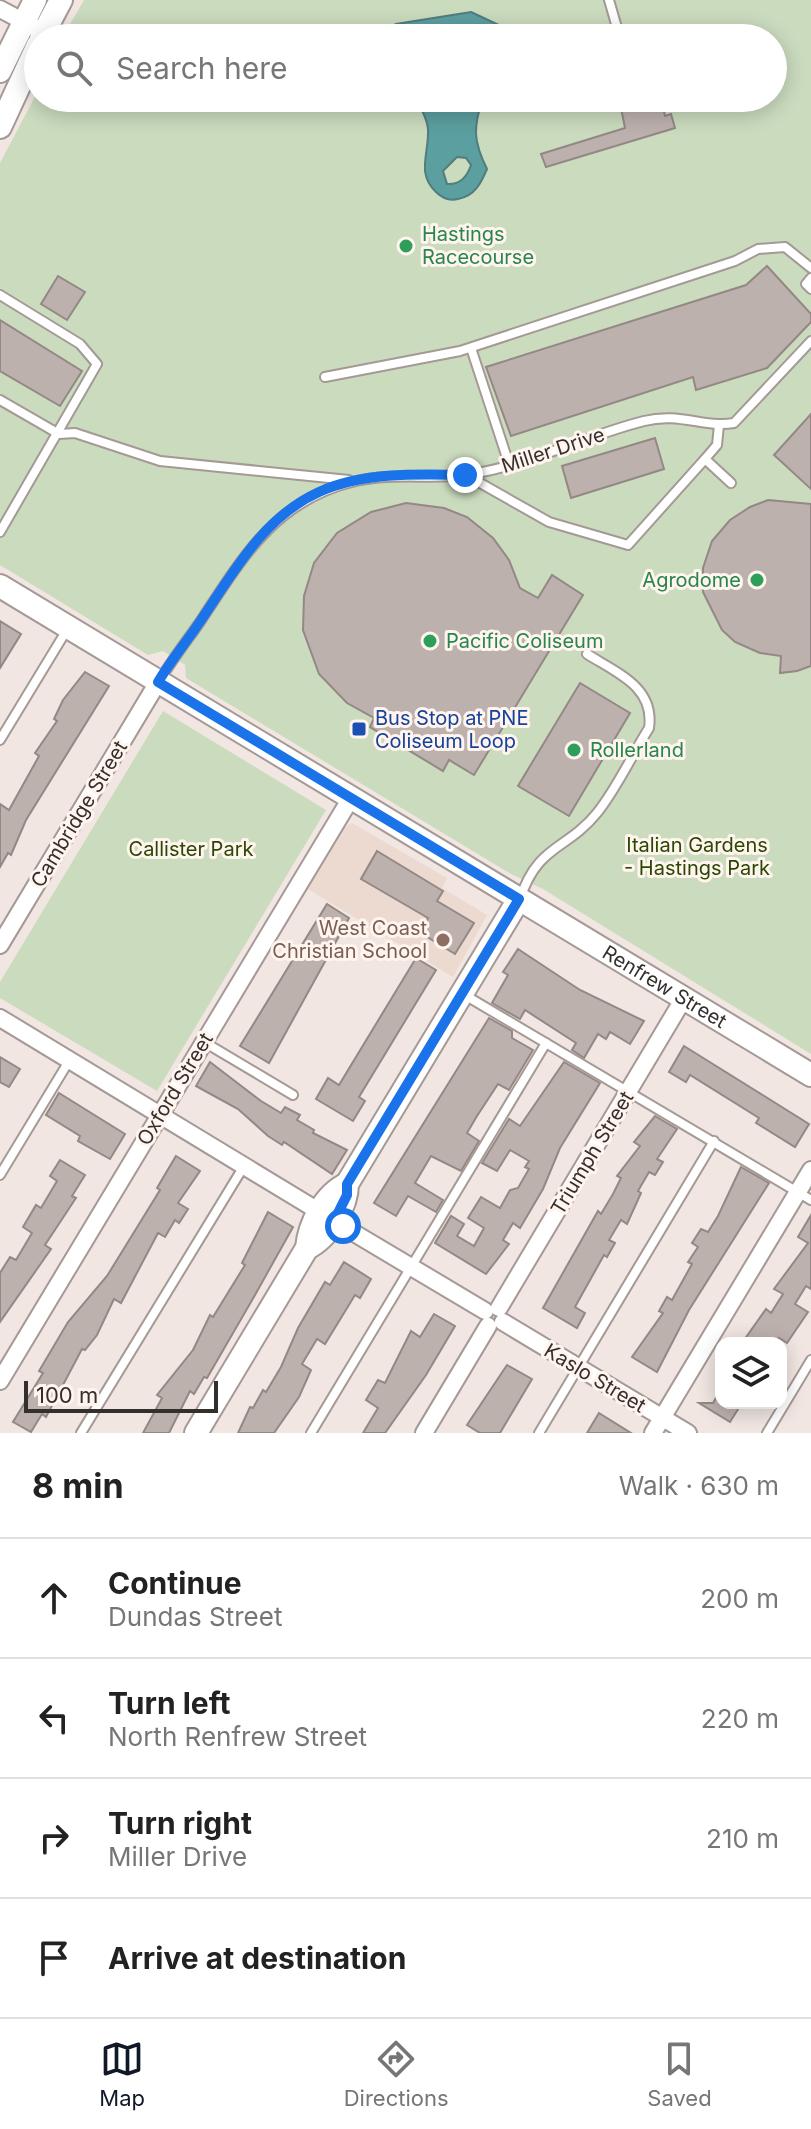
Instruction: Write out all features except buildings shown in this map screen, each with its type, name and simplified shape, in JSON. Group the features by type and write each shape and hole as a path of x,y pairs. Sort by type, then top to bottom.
{"street":[{"path":"1,64 35,0"},
{"path":"48,24 61,0"},
{"path":"0,9 25,24"},
{"path":"0,127 24,75"},
{"name":"Renfrew Street","path":"0,586 811,1075"},
{"name":"Cambridge Street","path":"0,945 158,682"},
{"name":"Oxford Street","path":"0,1381 351,798"},
{"path":"196,1433 307,1248 319,1242 336,1189 347,1184 519,899"},
{"name":"Triumph Street","path":"424,1433 684,998"},
{"name":"Kaslo Street","path":"0,1018 688,1433"},
{"path":"653,1433 804,1196 811,1170"}],"lane":[{"path":"609,0 616,24"},
{"path":"325,377 471,348 735,261 758,249 785,247 811,268"},
{"path":"811,278 806,284 811,289"},
{"path":"0,295 80,344 97,364 0,532"},
{"path":"465,475 549,522 628,545 717,445 719,425 734,423 747,412 811,341"},
{"path":"471,348 509,464"},
{"path":"0,400 59,434 75,433 160,461 358,481"},
{"name":"Miller Drive","path":"158,682 247,551 286,511 320,491 358,481 417,474 465,475 646,420 676,415 719,425"},
{"path":"705,459 731,483"},
{"path":"0,740 68,628"},
{"path":"519,899 527,877 549,849 575,836 598,812 649,728 651,713 639,686 587,654"},
{"path":"463,993 804,1196"},
{"path":"204,1042 293,1095"},
{"path":"311,1433 546,1043"},
{"path":"0,1175 69,1061"},
{"path":"539,1433 714,1141"},
{"path":"81,1433 244,1166"},
{"path":"767,1433 811,1360"}],"shaded area":[{"path":"352,823 447,878 442,888 487,915 453,977 308,889 344,828"}],"green space":[{"name":"Italian Gardens - Hastings Park","path":"84,0 811,0 811,1054 543,889 511,874 186,678 185,665 163,651 148,655 0,565 0,163 27,112 787,112 787,24 70,24"},
{"name":"Callister Park","path":"163,711 326,810 157,1091 0,998 0,982"}],"water":[{"path":"471,12 497,24 396,24"},
{"path":"422,112 479,112 476,134 487,169 480,184 469,195 449,199 438,194 430,185 425,171 428,141","holes":["457,157 466,158 471,165 459,182 447,184 443,171"]}],"place":[{"name":"Hastings Racecourse","path":"406,246"},
{"name":"Agrodome","path":"757,580"},
{"name":"Pacific Coliseum","path":"430,641"},
{"name":"Bus Stop at PNE Coliseum Loop","path":"359,729"},
{"name":"Rollerland","path":"574,750"},
{"name":"West Coast Christian School","path":"443,940"}],"route":[{"path":"343,1226 334,1221 347,1195 347,1184 519,899 158,682 247,551 286,511 320,491 358,481 417,474 465,475"}]}
